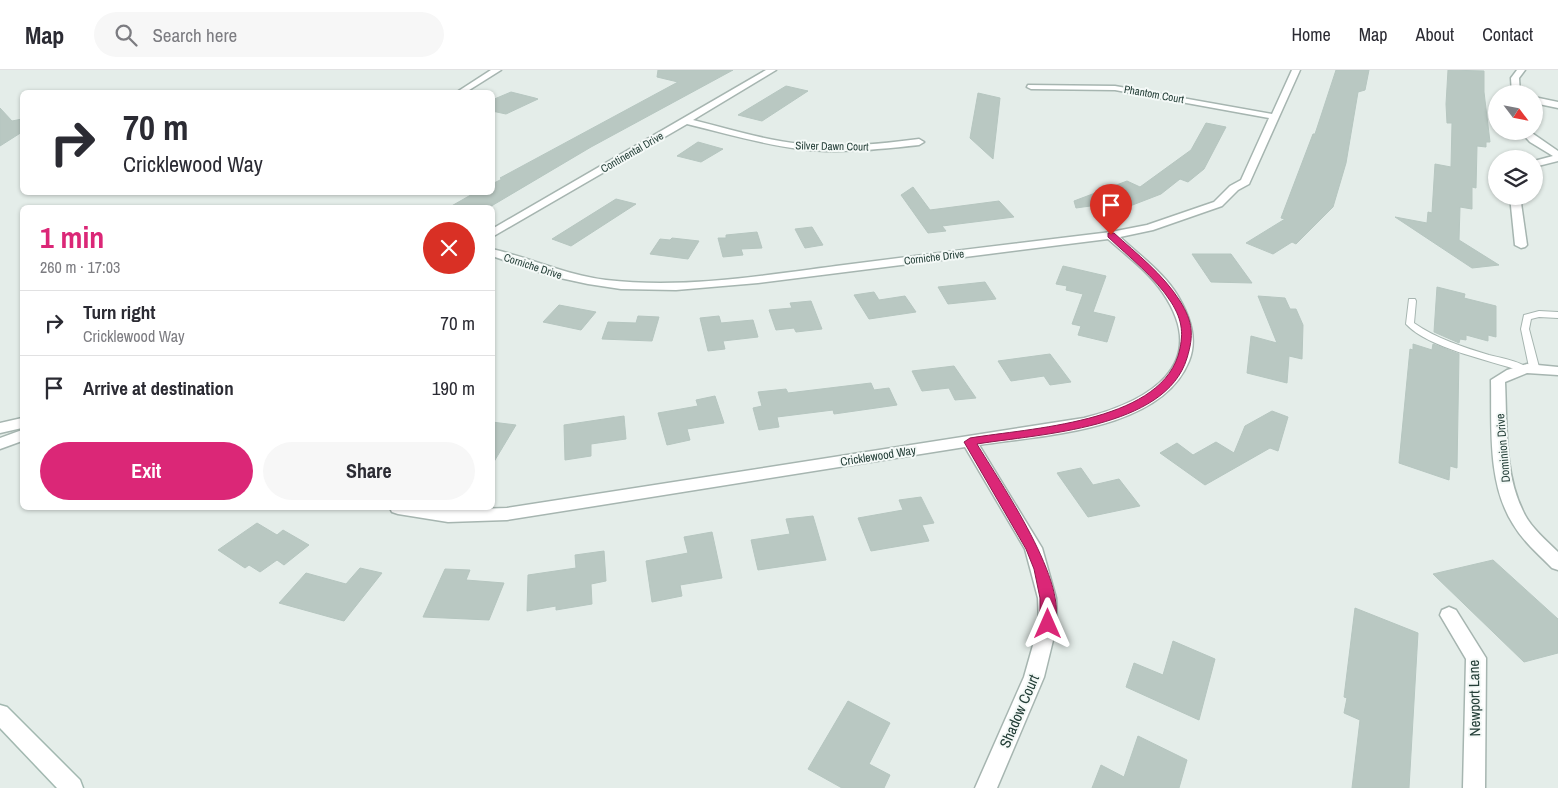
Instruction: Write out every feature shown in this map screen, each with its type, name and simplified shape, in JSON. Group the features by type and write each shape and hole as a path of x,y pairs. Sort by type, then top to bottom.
{"street":[{"path":"464,90 496,70"},
{"name":"Continental Drive","path":"495,232 772,70"},
{"name":"Corniche Drive","path":"495,253 549,272 593,282 620,285 689,286 761,279 1111,235 1149,228 1218,204 1234,188 1245,182 1296,70"},
{"path":"1515,85 1515,78 1521,70"},
{"name":"Phantom Court","path":"1031,87 1085,86 1124,89 1276,117"},
{"path":"1543,102 1558,104"},
{"name":"Silver Dawn Court","path":"687,121 784,144 817,148 878,147 919,142"},
{"path":"1536,140 1558,157"},
{"path":"1543,161 1558,157"},
{"path":"1516,205 1521,245"},
{"name":"Cricklewood Way","path":"410,510 448,516 507,514 970,442 1084,423 1116,414 1140,404 1157,393 1169,382 1178,370 1188,339 1185,322 1176,302 1160,281 1111,235"},
{"path":"1529,368 1558,371"},
{"name":"Dominion Drive","path":"1529,368 1513,370 1498,380 1505,483 1515,513 1536,540 1558,563"},
{"path":"0,428 20,423"},
{"path":"0,444 20,435"},
{"name":"Shadow Court","path":"970,442 1032,548 1040,569 1047,598 1048,624 1034,677 986,788"},
{"name":"Newport Lane","path":"1449,615 1476,658 1474,788"},
{"path":"0,714 72,788"}],"lane":[{"path":"1412,301 1410,324 1417,330 1437,340 1529,368 1525,329 1527,317 1538,314 1558,316"}],"building":[{"path":"658,70 733,70 591,147 493,205 453,205 471,195 495,195 495,182 502,179 500,178 678,82 657,77"},
{"path":"1336,70 1369,70 1365,90 1358,92 1346,163 1333,207 1296,244 1292,242 1273,254 1246,243 1285,219 1281,218 1313,134 1315,134"},
{"path":"1448,70 1484,71 1488,140 1490,142 1486,142 1486,147 1477,146 1476,188 1472,187 1472,209 1460,207 1459,240 1499,265 1472,268 1395,217 1427,223 1428,212 1432,213 1435,164 1451,167 1452,123 1447,123"},
{"path":"786,86 808,91 762,121 738,115"},
{"path":"511,92 538,99 506,114 495,112 495,99"},
{"path":"978,93 1000,98 993,159 970,138"},
{"path":"0,108 12,121 20,119 20,133 0,146"},
{"path":"1206,123 1226,127 1204,169 1188,182 1180,179 1161,194 1117,211 1114,205 1119,202 1076,208 1074,201 1127,181 1140,187 1191,150"},
{"path":"698,142 723,149 701,162 677,156"},
{"path":"913,187 930,210 999,201 1014,217 942,226 946,231 928,233 901,195"},
{"path":"616,199 636,204 571,246 552,239"},
{"path":"812,227 823,245 805,248 795,229"},
{"path":"757,232 762,248 741,249 743,255 723,257 718,238 726,238 726,235"},
{"path":"672,238 699,241 688,259 650,254 660,239 670,240"},
{"path":"1192,254 1231,254 1252,283 1211,282"},
{"path":"1063,266 1106,276 1093,312 1115,317 1107,342 1078,335 1081,326 1072,324 1083,294 1066,290 1067,286 1056,284"},
{"path":"985,282 996,299 948,304 938,287"},
{"path":"1437,287 1465,294 1464,298 1496,306 1496,337 1488,335 1488,341 1466,335 1466,340 1460,339 1459,343 1434,332"},
{"path":"874,292 879,300 905,296 916,312 869,319 854,295"},
{"path":"1258,296 1285,298 1290,309 1296,309 1303,325 1302,359 1289,356 1287,383 1247,373 1251,336 1277,343"},
{"path":"811,301 822,329 796,332 794,328 776,330 769,310 792,308 790,303"},
{"path":"559,305 596,312 581,330 543,322"},
{"path":"638,316 659,317 652,341 602,339 608,322 636,323"},
{"path":"719,316 721,323 753,320 758,337 723,341 725,349 708,351 700,318"},
{"path":"1413,344 1432,350 1433,344 1459,354 1457,468 1450,466 1449,480 1399,463 1410,349 1413,350"},
{"path":"1050,354 1071,382 1050,385 1044,376 1011,381 998,361"},
{"path":"954,366 976,398 955,400 949,388 922,391 912,371"},
{"path":"871,383 874,390 889,388 897,405 834,414 833,410 777,417 779,427 759,430 753,408 762,406 758,392 786,389 788,393"},
{"path":"715,396 724,423 687,429 690,440 667,445 658,413 698,406 696,400"},
{"path":"1272,411 1288,417 1278,451 1270,448 1205,485 1160,453 1177,443 1193,455 1216,442 1234,453 1245,426"},
{"path":"624,416 626,439 591,444 591,456 565,460 564,425"},
{"path":"495,422 516,425 495,460"},
{"path":"1081,468 1093,485 1119,479 1140,506 1088,517 1057,473"},
{"path":"921,497 934,523 922,525 929,541 871,551 858,518 903,510 899,500"},
{"path":"813,516 826,560 758,570 751,540 790,534 786,519"},
{"path":"257,523 277,535 283,530 309,545 284,565 277,560 260,572 249,565 245,568 218,550"},
{"path":"712,532 722,578 680,585 682,596 652,602 646,561 688,553 684,537"},
{"path":"604,551 606,581 591,584 592,604 556,610 556,606 527,611 528,575 576,568 575,555"},
{"path":"1493,560 1558,619 1558,653 1524,662 1433,574"},
{"path":"360,568 382,573 344,621 279,603 306,573 346,584"},
{"path":"445,569 470,570 466,580 504,583 489,620 423,617"},
{"path":"1355,608 1418,633 1409,788 1352,788 1360,720 1344,713 1347,698 1344,697"},
{"path":"1173,641 1215,659 1199,720 1126,687 1134,663 1163,675"},
{"path":"848,701 890,723 869,764 890,775 884,788 842,788 808,769"},
{"path":"1138,736 1187,760 1179,788 1092,788 1101,765 1124,777"}],"route":[{"path":"1048,624 1047,598 1040,569 1032,548 970,442 1084,423 1116,414 1140,404 1157,393 1178,370 1188,339 1185,322 1176,302 1160,281 1111,235"}]}
